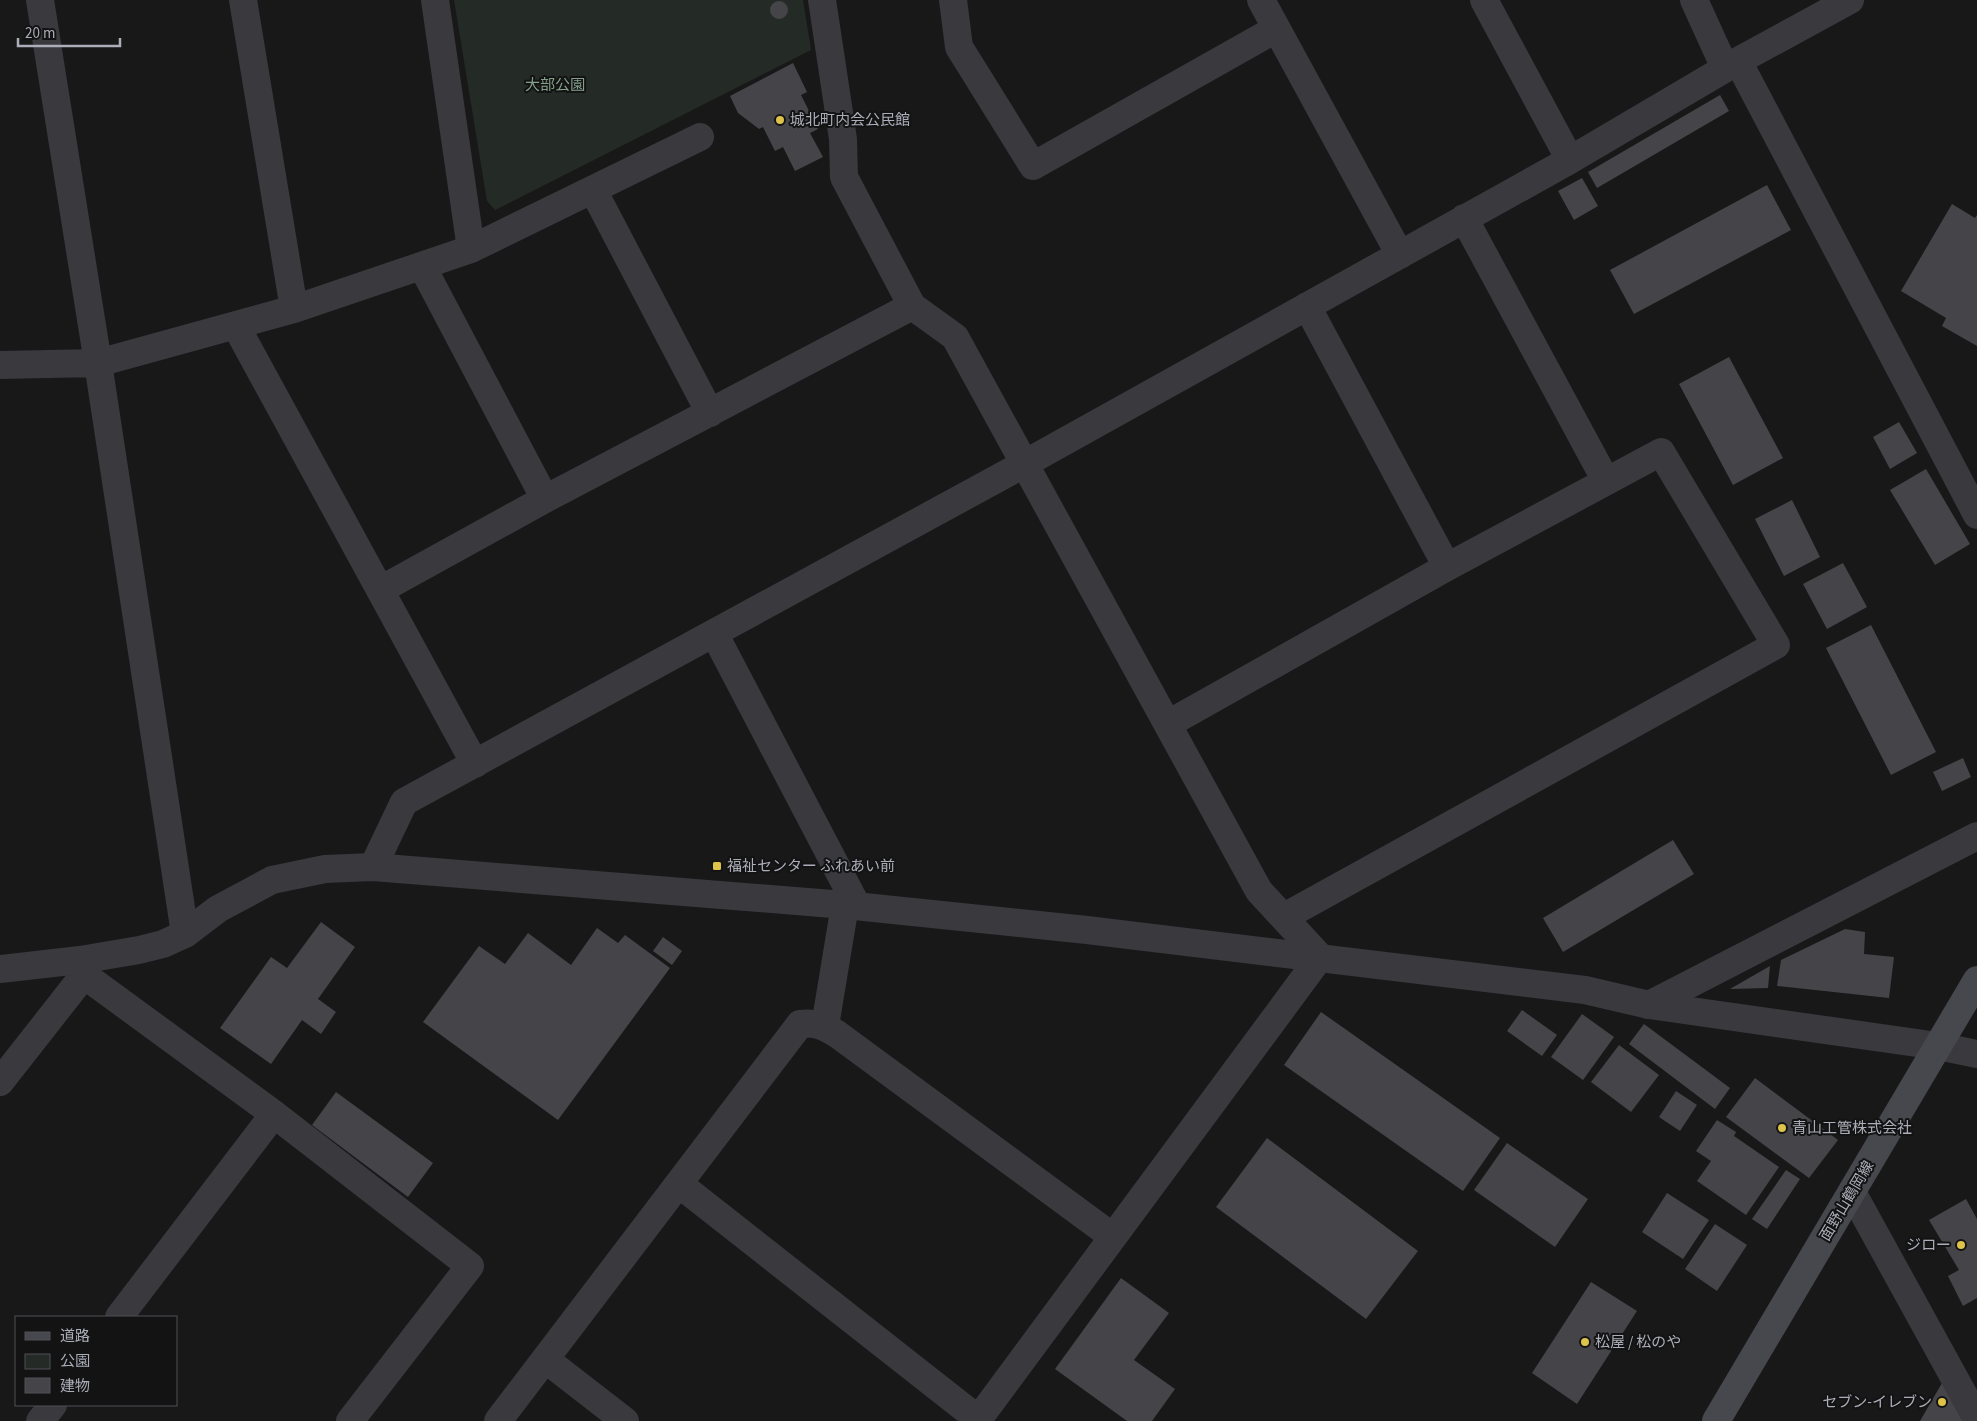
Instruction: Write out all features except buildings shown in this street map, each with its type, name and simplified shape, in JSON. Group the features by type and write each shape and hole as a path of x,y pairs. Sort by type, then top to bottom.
{"main road":[{"name":"面野山鶴岡線","path":"1716,1421 1977,980"}],"street":[{"path":"40,0 98,363 185,934"},
{"path":"243,0 294,310"},
{"path":"435,0 470,249"},
{"path":"822,0 843,139 844,177 912,306 955,336 1259,891 1320,957"},
{"path":"953,0 959,47 1034,166 1276,29"},
{"path":"1261,0 1400,255"},
{"path":"1484,0 1570,160"},
{"path":"1694,0 1977,515"},
{"path":"373,867 404,802 1024,464 1570,160 1731,65 1850,0"},
{"path":"0,365 98,363 294,310 470,249 700,137"},
{"path":"593,190 710,412"},
{"path":"1464,218 1606,481"},
{"path":"422,266 545,499"},
{"path":"380,590 545,499 912,306"},
{"path":"1307,306 1447,567"},
{"path":"236,326 476,764"},
{"path":"1168,724 1447,567 1662,452 1776,645 1284,917"},
{"path":"714,633 851,906 824,1026"},
{"path":"1648,1005 1977,836"},
{"path":"0,969 82,967 163,944 185,934 218,909 272,880 325,869 373,867 851,906 1087,930 1320,957 1585,990 1648,1005 1938,1046 1977,1054"},
{"path":"679,1184 978,1420 1320,957"},
{"path":"0,1082 82,967"},
{"path":"82,967 470,1266 350,1421"},
{"path":"498,1421 800,1024 812,1023 824,1026 1113,1237"},
{"path":"120,1316 274,1114"},
{"path":"1852,1192 1977,1419"},
{"path":"545,1359 625,1421"},
{"path":"40,1421 52,1406"}],"green space":[{"name":"大部公園","path":"454,0 803,0 811,50 495,210 487,201"}],"place":[{"name":"城北町内会公民館","path":"780,120"},
{"name":"福祉センター ふれあい前","path":"717,866"},
{"name":"青山工管株式会社","path":"1782,1128"},
{"name":"ジロー","path":"1961,1245"},
{"name":"松屋 / 松のや","path":"1585,1342"},
{"name":"セブン-イレブン","path":"1942,1402"}]}
